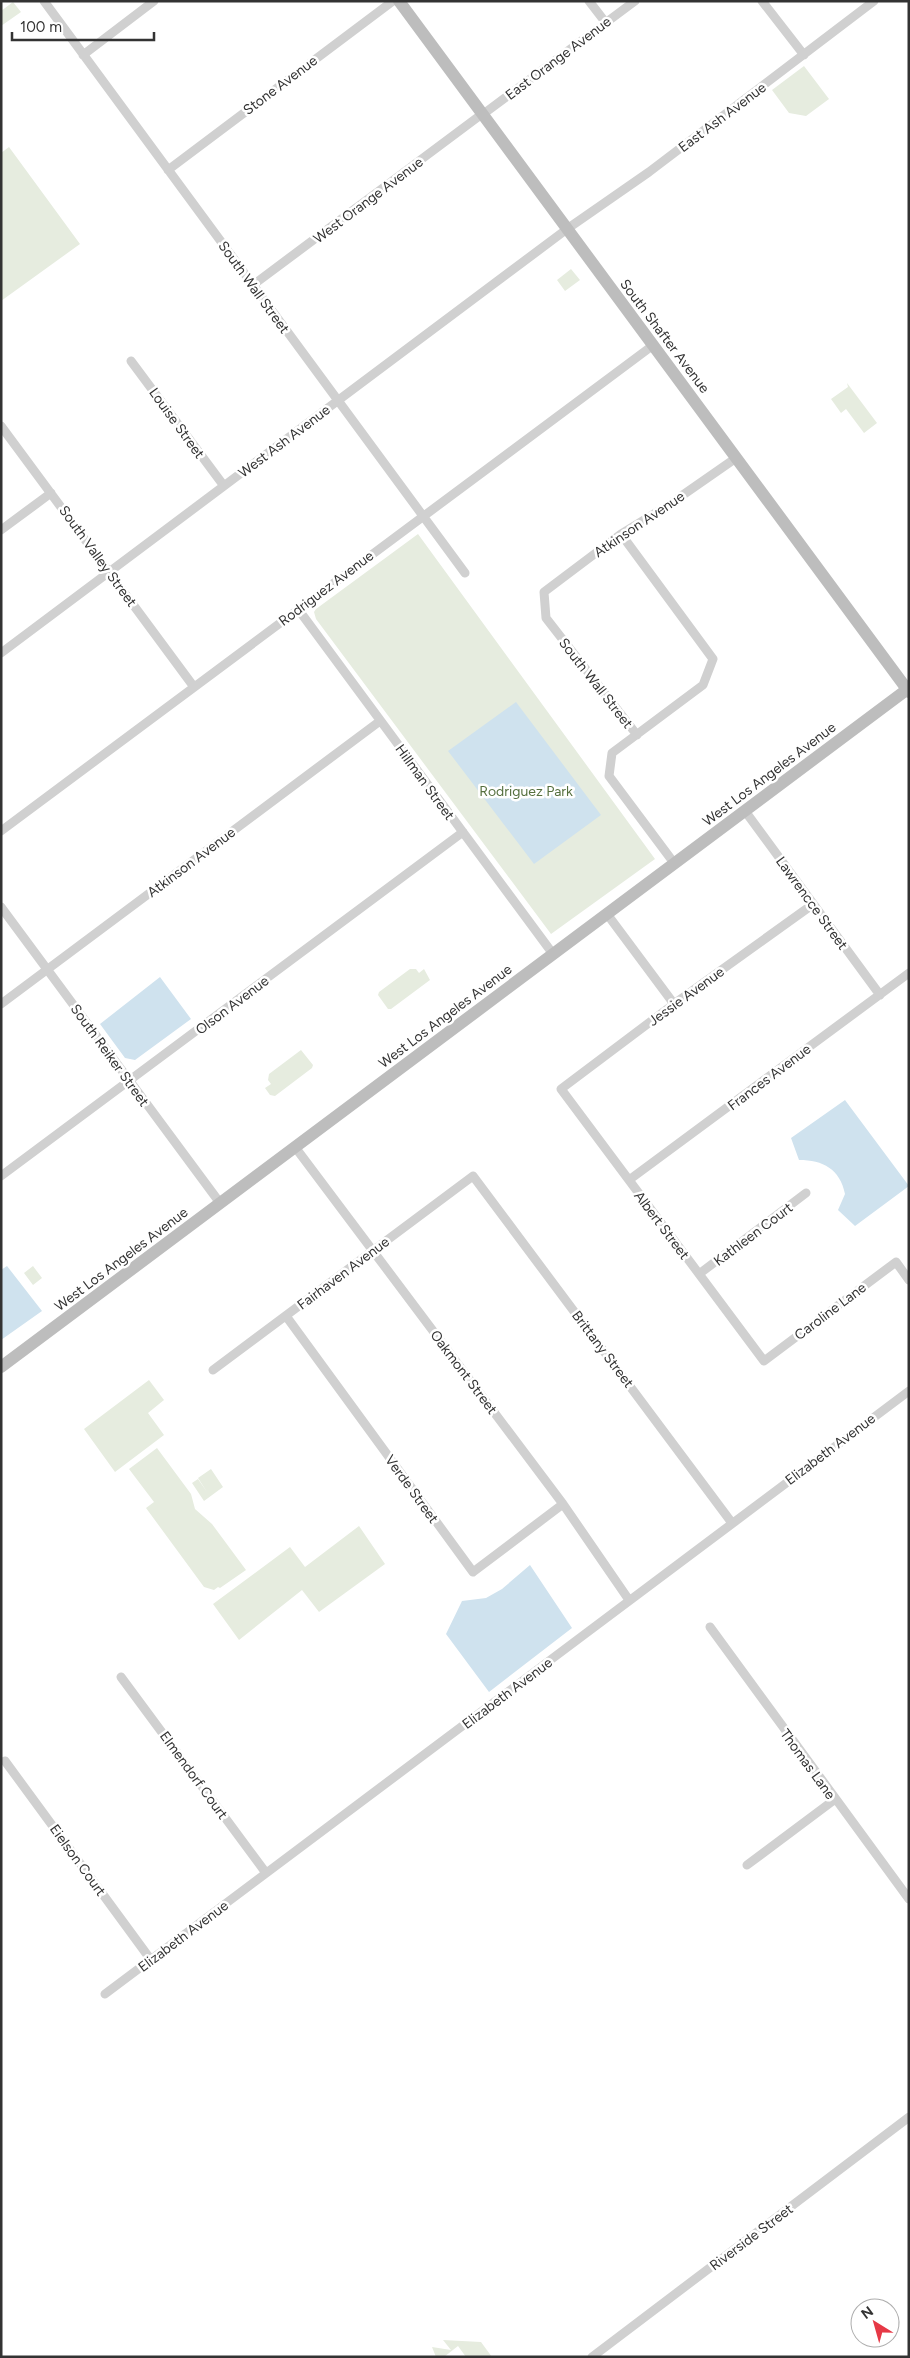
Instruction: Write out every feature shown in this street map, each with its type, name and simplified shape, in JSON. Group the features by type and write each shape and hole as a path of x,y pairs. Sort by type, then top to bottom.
{"street":[{"name":"South Wall Street","path":"44,1 465,573"},
{"path":"83,54 154,1"},
{"name":"Stone Avenue","path":"168,170 393,1"},
{"name":"South Shafter Avenue","path":"399,1 652,346 908,690"},
{"path":"589,1 606,23"},
{"name":"East Orange Avenue","path":"482,114 635,1"},
{"path":"762,1 804,55"},
{"name":"East Ash Avenue","path":"567,229 649,172 874,1"},
{"name":"West Orange Avenue","path":"253,285 482,114"},
{"name":"West Ash Avenue","path":"1,653 567,229"},
{"name":"Rodriguez Avenue","path":"1,831 652,346"},
{"name":"Louise Street","path":"131,361 224,486"},
{"name":"South Valley Street","path":"1,426 194,687"},
{"name":"Atkinson Avenue","path":"544,592 621,534 667,506 736,458"},
{"path":"1,530 51,494"},
{"path":"621,534 713,659 703,685 637,735"},
{"name":"South Wall Street","path":"544,592 546,618 637,735 612,753 609,776 674,863"},
{"name":"Hillman Street","path":"298,609 553,954"},
{"name":"West Los Angeles Avenue","path":"1,1367 908,690"},
{"name":"Atkinson Avenue","path":"1,1004 380,721"},
{"name":"Lawrencce Street","path":"745,811 812,905 880,994"},
{"name":"Olson Avenue","path":"1,1176 130,1082 463,832"},
{"name":"Jessie Avenue","path":"561,1089 674,1004 812,905"},
{"name":"South Reiker Street","path":"1,907 220,1203"},
{"path":"607,914 674,1004"},
{"name":"Frances Avenue","path":"629,1180 909,973"},
{"name":"Albert Street","path":"561,1089 764,1360"},
{"name":"Oakmont Street","path":"295,1147 563,1504 629,1600"},
{"name":"Fairhaven Avenue","path":"213,1370 474,1176"},
{"name":"Brittany Street","path":"474,1176 732,1522"},
{"name":"Kathleen Court","path":"699,1274 806,1193"},
{"name":"Caroline Lane","path":"764,1360 896,1262 909,1280"},
{"name":"Verde Street","path":"286,1316 472,1572 563,1504"},
{"name":"Elizabeth Avenue","path":"105,1994 909,1391"},
{"name":"Thomas Lane","path":"710,1627 834,1800 909,1899"},
{"name":"Elmendorf Court","path":"121,1677 266,1873"},
{"name":"Eielson Court","path":"5,1761 151,1960"},
{"path":"747,1865 834,1800"},
{"name":"Riverside Street","path":"592,2357 909,2117"}],"green space":[{"path":"13,2 21,12 1,26 1,11"},
{"path":"804,66 829,99 806,116 789,113 772,90"},
{"path":"9,147 80,244 1,301 1,153"},
{"path":"571,269 580,280 565,291 557,280"},
{"path":"847,383 877,423 864,433 846,409 841,413 831,399 848,387"},
{"name":"Rodriguez Park","path":"418,534 655,859 551,934 316,619 314,612 316,609"},
{"path":"410,969 416,969 419,973 424,969 430,980 391,1009 388,1009 378,995 379,992"},
{"path":"301,1050 313,1065 312,1068 275,1096 270,1095 265,1088 271,1084 268,1080 269,1074"},
{"path":"33,1266 42,1278 33,1285 24,1273"},
{"path":"149,1380 164,1400 148,1413 164,1435 115,1472 84,1429"},
{"path":"157,1448 191,1494 195,1509 212,1524 246,1570 220,1588 218,1587 214,1590 204,1587 146,1508 154,1502 129,1469"},
{"path":"211,1469 223,1487 204,1501 192,1483 198,1479 207,1492 198,1478"},
{"path":"359,1526 385,1564 319,1612 302,1590 239,1640 213,1604 290,1547 305,1567"},
{"path":"443,2340 481,2342 492,2357 466,2357 458,2346 444,2357 436,2357 432,2347 451,2350"}],"water":[{"path":"516,702 601,815 534,864 448,751"},
{"path":"160,977 191,1019 135,1060 125,1058 100,1024"},
{"path":"845,1100 909,1186 855,1226 838,1210 845,1194 843,1185 835,1172 823,1164 799,1160 791,1138"},
{"path":"7,1266 42,1311 1,1340 1,1270"},
{"path":"530,1565 572,1628 489,1692 446,1634 462,1601 486,1598 502,1589"}]}
